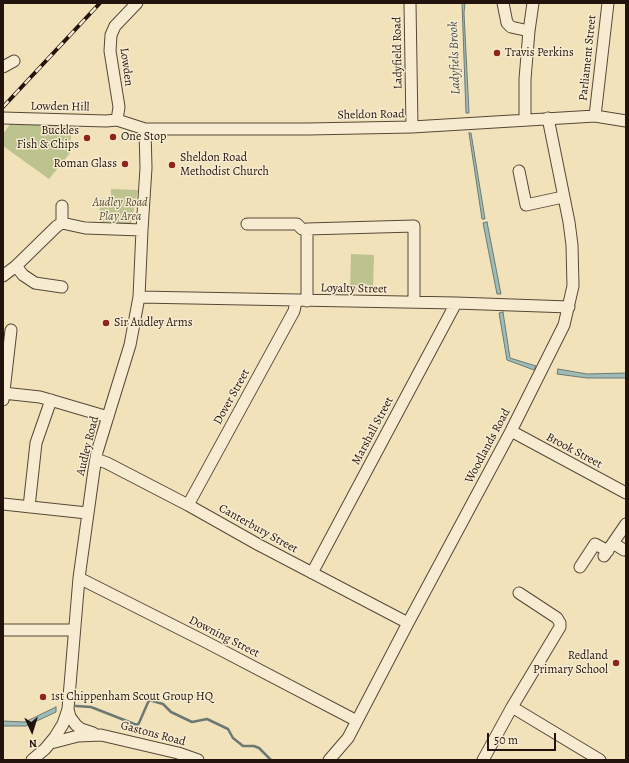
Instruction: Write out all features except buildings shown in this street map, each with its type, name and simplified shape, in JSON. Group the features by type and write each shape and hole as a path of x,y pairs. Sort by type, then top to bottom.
{"street":[{"name":"Lowden","path":"117,120 119,107 110,51 111,35 115,26 137,3"},
{"name":"Ladyfield Road","path":"410,3 412,128"},
{"path":"503,3 507,23 511,26 529,31"},
{"path":"525,120 525,79 533,3"},
{"name":"Parliament Street","path":"595,116 608,3"},
{"path":"3,67 14,62"},
{"name":"Sheldon Road","path":"117,120 145,129 412,128 595,116 626,121"},
{"name":"Lowden Hill","path":"3,118 117,120"},
{"name":"Woodlands Road","path":"329,760 346,742 511,431 564,326 574,286 573,261 569,222 548,118"},
{"name":"Audley Road","path":"32,760 51,743 60,728 68,709 79,578 87,513 96,459 130,345 139,297 146,168 145,129"},
{"path":"519,172 526,205 563,197"},
{"path":"62,206 62,223"},
{"path":"3,276 16,266 50,232 62,223 86,228 142,230"},
{"path":"247,224 297,224 302,230 414,226 414,302"},
{"name":"Dover Street","path":"188,505 294,311 301,301 307,230"},
{"path":"16,266 23,274 35,283 62,287"},
{"name":"Loyalty Street","path":"139,297 414,302 569,307"},
{"name":"Marshall Street","path":"312,572 456,303"},
{"path":"11,330 3,395 40,397 108,418"},
{"path":"29,507 36,443 51,400"},
{"name":"Brook Street","path":"511,431 626,493"},
{"name":"Canterbury Street","path":"96,459 188,505 408,623"},
{"path":"3,504 87,513"},
{"path":"608,550 626,524"},
{"path":"580,567 595,544 608,550 624,550"},
{"name":"Downing Street","path":"79,578 357,721"},
{"path":"483,760 512,707 560,627 560,623 557,618 519,593"},
{"path":"3,630 74,630"},
{"path":"512,707 600,760"},
{"name":"Gastons Road","path":"68,709 70,717 78,727 90,732 178,753 198,760"},
{"name":"Gastons Road","path":"51,743 78,736 101,735"}],"green space":[{"path":"11,123 72,124 70,153 49,179 3,146 3,134"},
{"name":"Audley Road Play Area","path":"111,189 138,190 131,224 99,222 100,198 111,199"},
{"path":"351,254 374,255 373,290 350,290"}],"water":[{"path":"462,3 465,3 464,13 469,113 466,113"},
{"path":"469,133 471,133 485,219 482,219"},
{"path":"487,222 501,294 497,294 483,223"},
{"path":"503,312 510,358 536,366 534,370 507,360 499,313"},
{"path":"558,369 587,374 626,373 626,378 587,378 557,374"},
{"path":"56,707 56,712 26,726 3,726 3,721 25,722"}],"waterway":[{"path":"76,706 91,707 137,725 149,700 163,704 171,712 192,722 207,719 228,729 233,738 243,746 254,746 259,748 271,760"}],"railway":[{"path":"3,107 100,3"}],"place":[{"name":"Travis Perkins","path":"497,53"},
{"name":"One Stop","path":"113,137"},
{"name":"Buckles Fish & Chips","path":"87,138"},
{"name":"Roman Glass","path":"125,164"},
{"name":"Sheldon Road Methodist Church","path":"172,165"},
{"name":"Sir Audley Arms","path":"106,323"},
{"name":"Redland Primary School","path":"616,663"},
{"name":"1st Chippenham Scout Group HQ","path":"43,697"}],"water label":[{"name":"Ladyfiels Brook","path":"455,58"}]}
